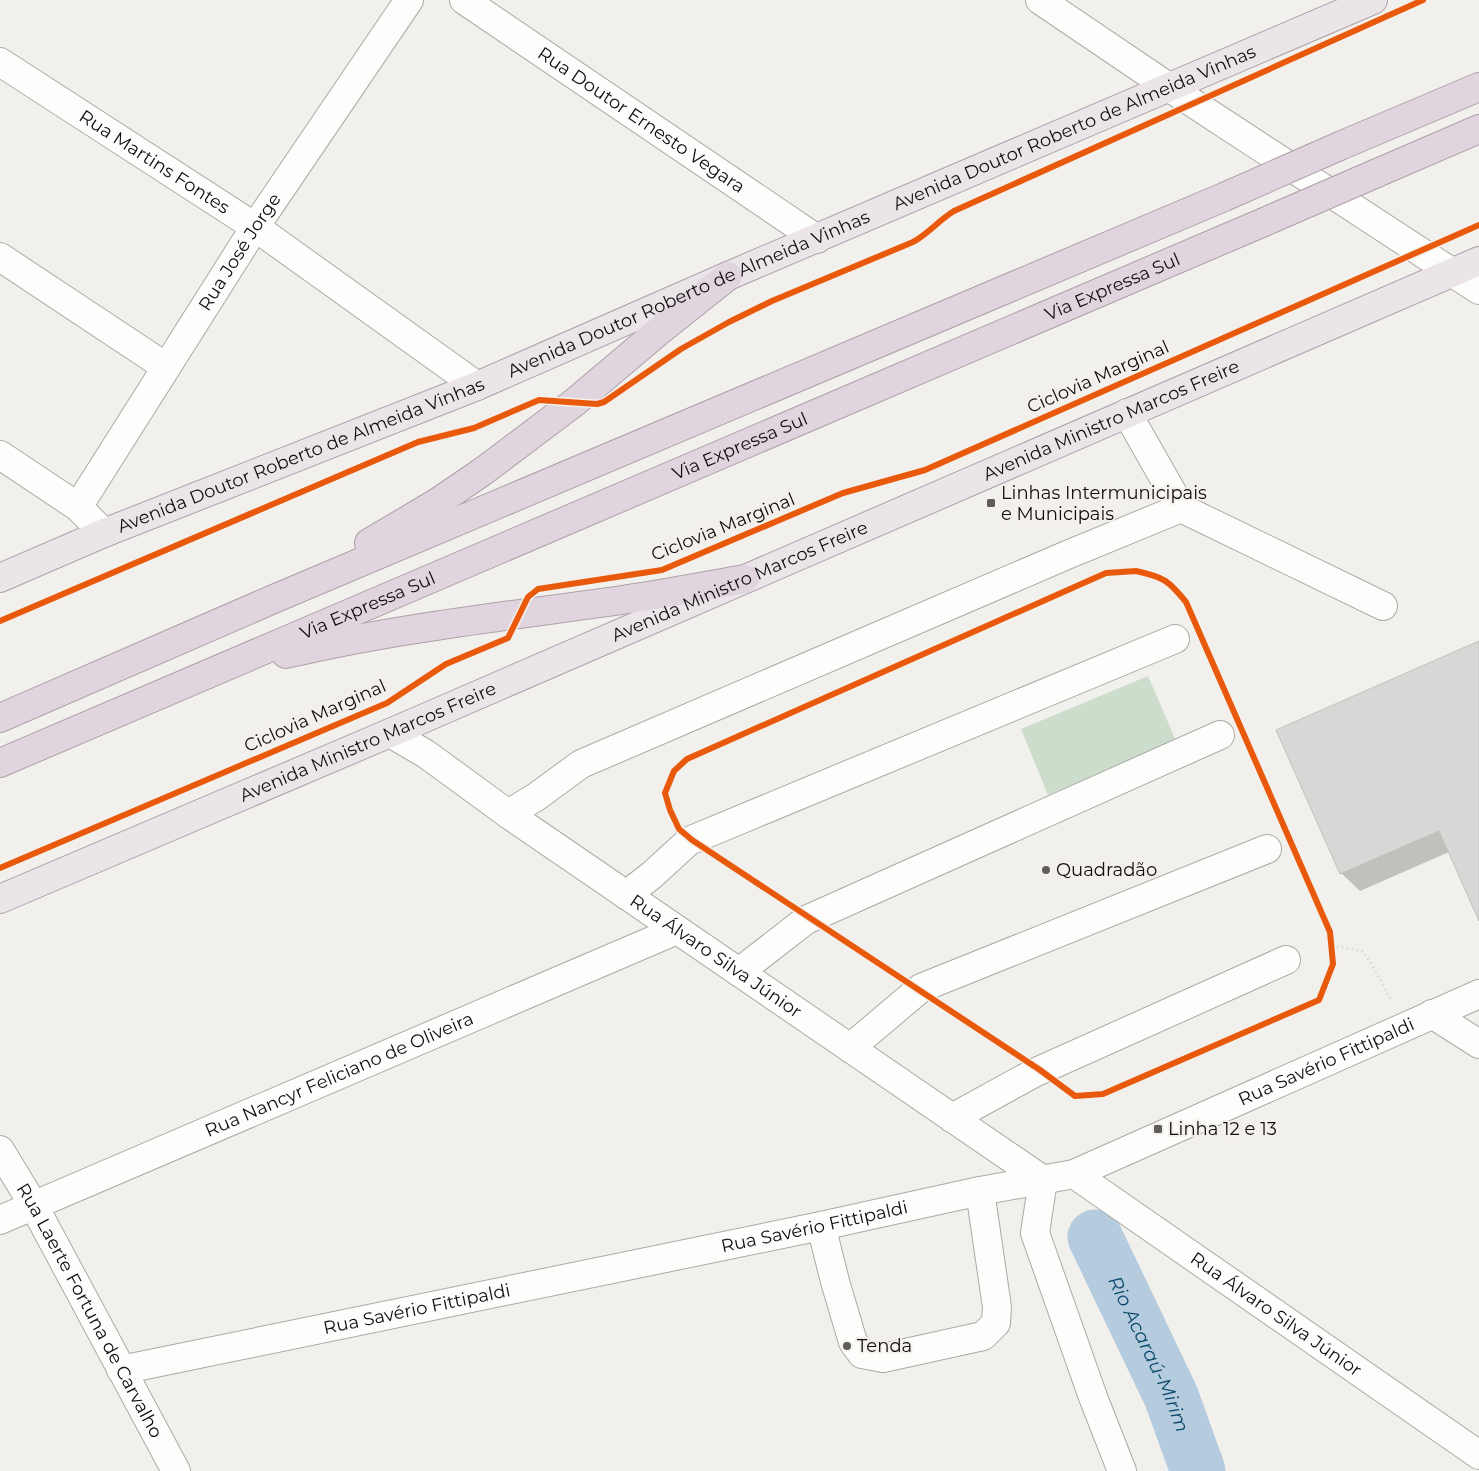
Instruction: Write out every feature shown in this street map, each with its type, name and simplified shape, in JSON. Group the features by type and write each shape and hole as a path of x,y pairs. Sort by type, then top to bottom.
{"highway":[{"path":"0,718 276,598 1224,197 1479,87"},
{"name":"Via Expressa Sul","path":"0,763 1479,129"},
{"path":"276,598 438,502 467,482 575,402 728,276"},
{"path":"214,671 332,643 520,613 621,600 745,579"}],"main road":[{"name":"Avenida Doutor Roberto de Almeida Vinhas","path":"0,578 104,533 477,386 728,276 1373,0"},
{"name":"Avenida Ministro Marcos Freire","path":"0,899 390,733 1479,261"}],"street":[{"name":"Rua José Jorge","path":"78,507 255,228 409,0"},
{"name":"Rua Doutor Ernesto Vegara","path":"464,0 817,239"},
{"path":"1040,0 1170,88 1479,290"},
{"name":"Rua Martins Fontes","path":"0,62 255,228 477,386"},
{"path":"0,257 166,367"},
{"path":"1127,413 1181,508 1383,606"},
{"path":"0,455 78,507 104,533"},
{"path":"508,814 536,797 581,764 1067,555 1181,508"},
{"path":"626,895 652,875 689,841 1174,639"},
{"name":"Rua Álvaro Silva Júnior","path":"390,733 426,754 508,814 1043,1180"},
{"path":"739,972 806,920 1220,735"},
{"path":"850,1048 921,988 1267,849"},
{"name":"Rua Nancyr Feliciano de Oliveira","path":"0,1220 677,930"},
{"path":"952,1118 1034,1073 1286,960"},
{"name":"Rua Savério Fittipaldi","path":"121,1370 821,1226 980,1191 1074,1174 1479,994"},
{"path":"1432,1014 1479,1044"},
{"name":"Rua Laerte Fortuna de Carvalho","path":"0,1150 34,1206 172,1470"},
{"name":"Rua Álvaro Silva Júnior","path":"1074,1174 1479,1455"},
{"path":"1043,1180 1035,1232 1093,1397 1122,1471"},
{"path":"821,1226 853,1342 862,1354 883,1358 974,1338 983,1336 996,1323 997,1307 980,1191"}],"path":[{"path":"1332,955 1332,943 1362,951 1371,963 1395,1006"}],"green space":[{"path":"1148,676 1176,741 1048,795 1021,729"}],"building":[{"path":"1479,641 1479,921 1439,831 1340,874 1276,730"}],"waterway":[{"name":"Rio Acaraú-Mirim","path":"1095,1237 1171,1396 1198,1471"}],"cycle path":[{"path":"0,621 418,442 474,428 539,400 597,404 604,402 681,349 729,322 772,301 913,242 954,211 1423,0"},
{"name":"Ciclovia Marginal","path":"0,868 387,703 446,664 508,638 528,597 538,589 662,570 843,493 925,470 1479,225"},
{"path":"1136,571 1153,575 1165,581 1186,602 1330,932 1333,964 1319,1000 1103,1094 1075,1096 1040,1070 692,840 679,829 670,810 665,793 674,771 687,759 1106,573 1136,571"}],"place":[{"name":"Linhas Intermunicipais e Municipais","path":"991,503"},
{"name":"Quadradão","path":"1046,870"},
{"name":"Linha 12 e 13","path":"1158,1129"},
{"name":"Tenda","path":"847,1346"}]}
